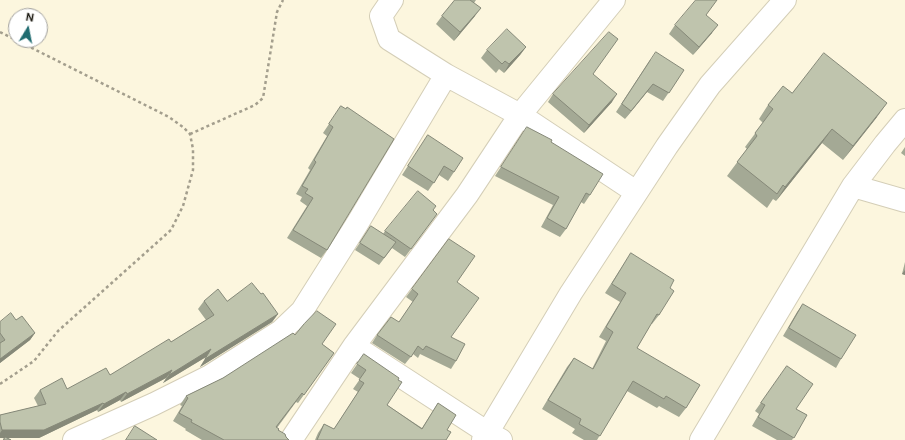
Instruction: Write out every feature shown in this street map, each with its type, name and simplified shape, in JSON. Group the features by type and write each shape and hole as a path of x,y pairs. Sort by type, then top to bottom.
{"street":[{"path":"392,0 381,16 389,39 446,75 520,115 636,192"},
{"path":"290,440 354,346 467,195 520,115 614,0"},
{"path":"354,346 491,438 571,293 636,192 710,85 785,0"},
{"path":"74,440 154,404 210,376 281,331 302,311 357,224 446,75"},
{"path":"701,440 853,186 905,120"},
{"path":"853,186 905,201"}],"path":[{"path":"190,134 256,105 263,98 277,12 283,0"},
{"path":"0,384 34,361 58,331 172,230 183,206 193,170 193,149 190,134 183,127 169,117 32,48"}],"building":[{"path":"455,0 470,0 481,8 460,32 442,16"},
{"path":"696,0 717,0 706,15 718,25 699,47 675,25"},
{"path":"507,29 526,47 509,64 505,61 502,64 487,50"},
{"path":"609,32 618,39 593,74 617,94 589,125 553,94"},
{"path":"656,52 684,70 669,93 653,84 631,111 622,104"},
{"path":"824,53 887,103 853,146 832,129 785,187 783,185 777,194 737,162 757,136 755,133 773,109 768,105 783,86 792,93"},
{"path":"341,106 346,109 347,107 394,139 327,250 293,230 313,198 305,193 308,189 302,186 316,162 314,160 333,127 329,124"},
{"path":"527,127 552,140 551,142 603,174 590,195 586,193 566,229 547,218 559,197 501,167"},
{"path":"428,135 463,158 454,172 444,166 434,183 408,166"},
{"path":"418,191 436,206 433,210 437,214 411,249 385,231"},
{"path":"371,226 396,242 384,258 360,243"},
{"path":"449,239 475,256 457,282 479,298 451,337 465,344 456,361 426,346 423,350 418,346 411,357 377,335 391,317 399,322 418,294 412,289"},
{"path":"631,253 674,280 670,288 674,291 659,315 657,314 637,348 700,385 686,408 666,396 664,399 633,381 600,436 579,424 581,419 548,400 574,358 593,369 613,332 606,327 626,293 612,284"},
{"path":"252,283 261,294 263,293 278,314 205,359 211,349 169,375 172,370 127,394 126,392 104,404 103,403 44,430 2,430 0,415 46,404 40,390 62,378 67,389 106,368 110,375 169,339 171,342 214,315 204,301 218,289 227,301"},
{"path":"803,304 856,335 841,359 789,328"},
{"path":"317,311 336,324 322,344 334,353 304,395 302,393 276,427 285,434 289,440 224,440 191,422 192,420 179,413 188,398 186,396 223,378 293,333 295,335"},
{"path":"11,313 16,320 22,316 35,333 0,359 0,343 5,340 0,333 0,322"},
{"path":"364,354 399,378 398,380 402,382 387,405 422,429 438,403 456,415 447,430 451,432 446,440 317,440 324,424 334,429 364,383 359,380 366,370 357,364"},
{"path":"787,366 813,384 796,409 807,415 794,438 758,417 765,405 761,403"},
{"path":"135,426 157,440 126,440"},
{"path":"5,437 11,440 4,440"}]}
